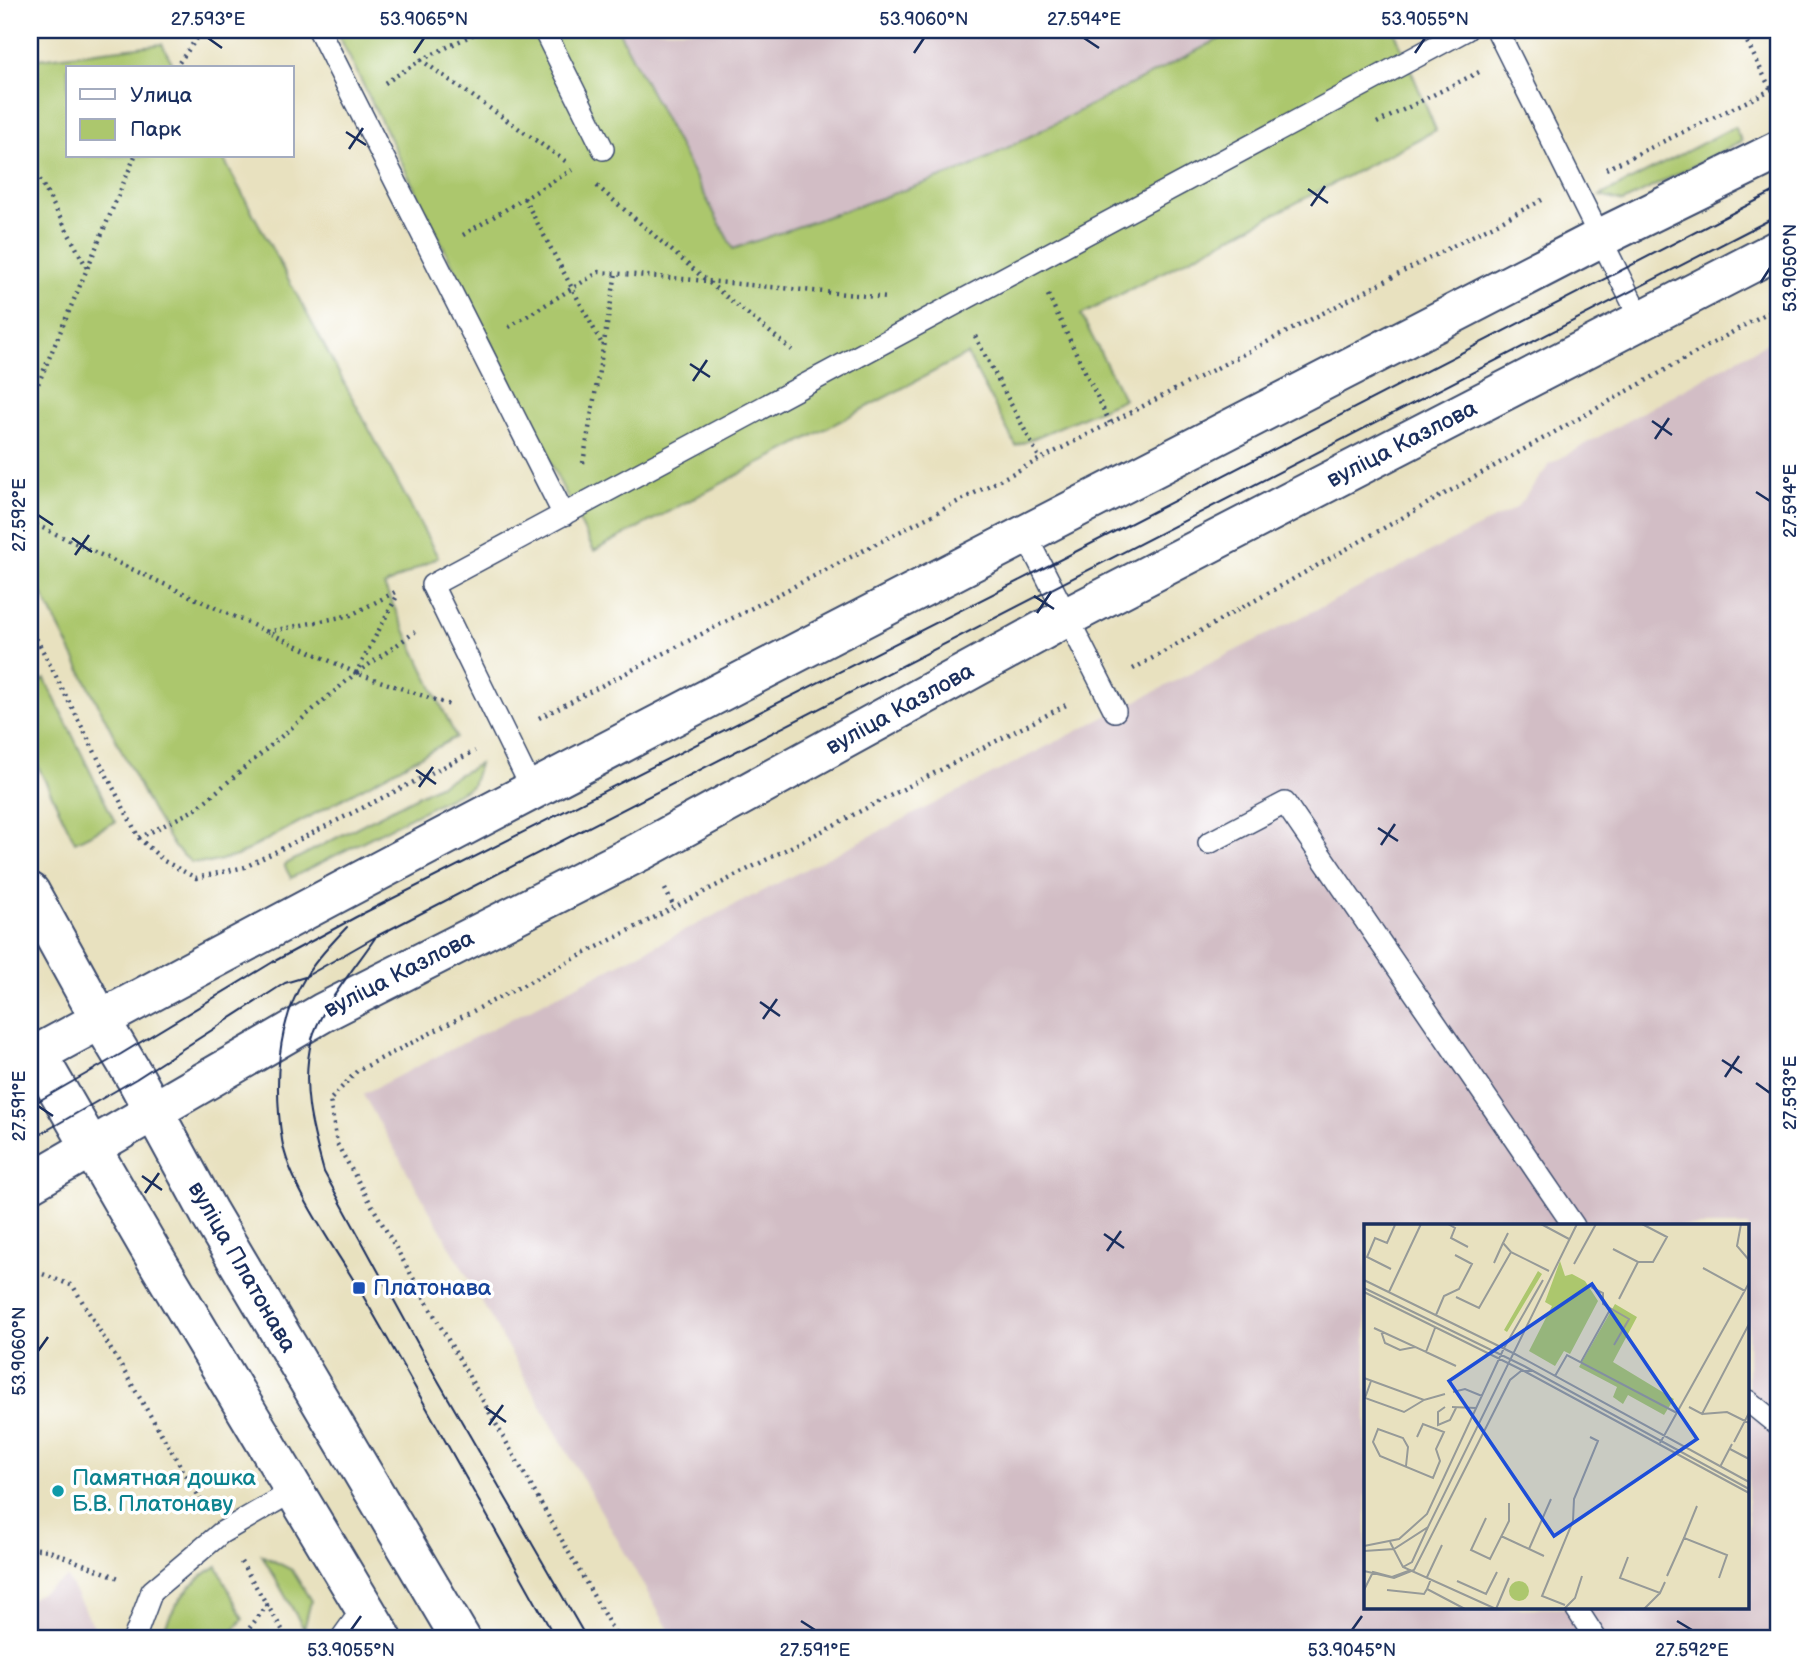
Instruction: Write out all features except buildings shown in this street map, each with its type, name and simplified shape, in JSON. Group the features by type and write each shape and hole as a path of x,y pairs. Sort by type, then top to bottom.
{"main road":[{"path":"383,1639 32,1051 100,1019 532,789 1602,237 1779,150"},
{"name":"вуліца Казлова","path":"30,1183 324,1012 641,850 1069,616 1779,249"},
{"name":"вуліца Платонава","path":"30,892 215,1224 461,1639"}],"lane":[{"path":"319,30 479,345 569,512"},
{"path":"544,30 603,149"},
{"path":"532,789 432,585 1466,30"},
{"path":"1497,30 1641,320"},
{"path":"1026,536 1115,711"},
{"path":"1209,843 1285,803 1573,1224"},
{"path":"1750,1403 1779,1426"},
{"path":"134,1639 152,1591 221,1533 295,1490"},
{"path":"341,1639 364,1607"},
{"path":"1577,1610 1596,1639"}],"path":[{"path":"176,66 203,30"},
{"path":"356,102 421,60 482,30"},
{"path":"1741,30 1771,90"},
{"path":"421,60 575,168 823,375"},
{"path":"1370,127 1482,71"},
{"path":"30,626 139,838 164,861 196,877 245,867 1575,183 1779,86"},
{"path":"432,253 603,149"},
{"path":"30,403 134,158"},
{"path":"30,161 87,269"},
{"path":"524,198 603,346"},
{"path":"479,345 600,272 959,304 1040,459"},
{"path":"569,512 615,273"},
{"path":"1046,290 1110,423"},
{"path":"30,522 356,673 458,707 453,696"},
{"path":"267,632 351,615 401,589"},
{"path":"401,589 405,599"},
{"path":"356,673 401,589"},
{"path":"139,838 196,810 356,673 420,628"},
{"path":"663,885 674,907"},
{"path":"357,1071 330,1100 337,1144 618,1639"},
{"path":"30,1269 73,1286 288,1639"},
{"path":"30,1548 47,1550 152,1591"},
{"path":"241,1639 268,1604"}],"shaded area":[{"path":"618,30 1237,30 968,168 733,249"},
{"path":"1779,336 1779,1639 674,1639 363,1094 1516,508 1550,464"},
{"path":"67,1578 101,1639 30,1639 30,1599"}],"green space":[{"path":"336,30 618,30 733,249 968,168 1237,30 1394,30 1436,130 1081,315 1124,399 1016,446 967,354 594,551"},
{"path":"162,44 174,66 66,66 66,158 223,158 438,557 384,586 456,737 237,856 209,863 191,862 174,847 150,807 30,570 30,60"},
{"path":"1734,127 1742,141 1623,202 1600,196"},
{"path":"45,679 115,822 75,842 30,750 30,686"},
{"path":"479,764 472,786 291,878 284,865"},
{"path":"262,1555 292,1570 311,1601 304,1629"},
{"path":"217,1566 243,1619 225,1639 160,1639 169,1617 189,1588"}],"tram line":[{"path":"30,1106 273,962 356,917 1042,569 1779,189"},
{"path":"30,1140 136,1079 285,983 305,977 377,936 1779,215"},
{"path":"347,927 310,969 288,1014 278,1077 282,1140 286,1158 314,1216 359,1289 556,1639"},
{"path":"375,938 331,1001 312,1039 307,1090 324,1172 436,1377 587,1639"}],"place":[{"name":"Платонава","path":"359,1288"},
{"name":"Памятная дошка Б.В. Платонаву","path":"58,1491"}]}
